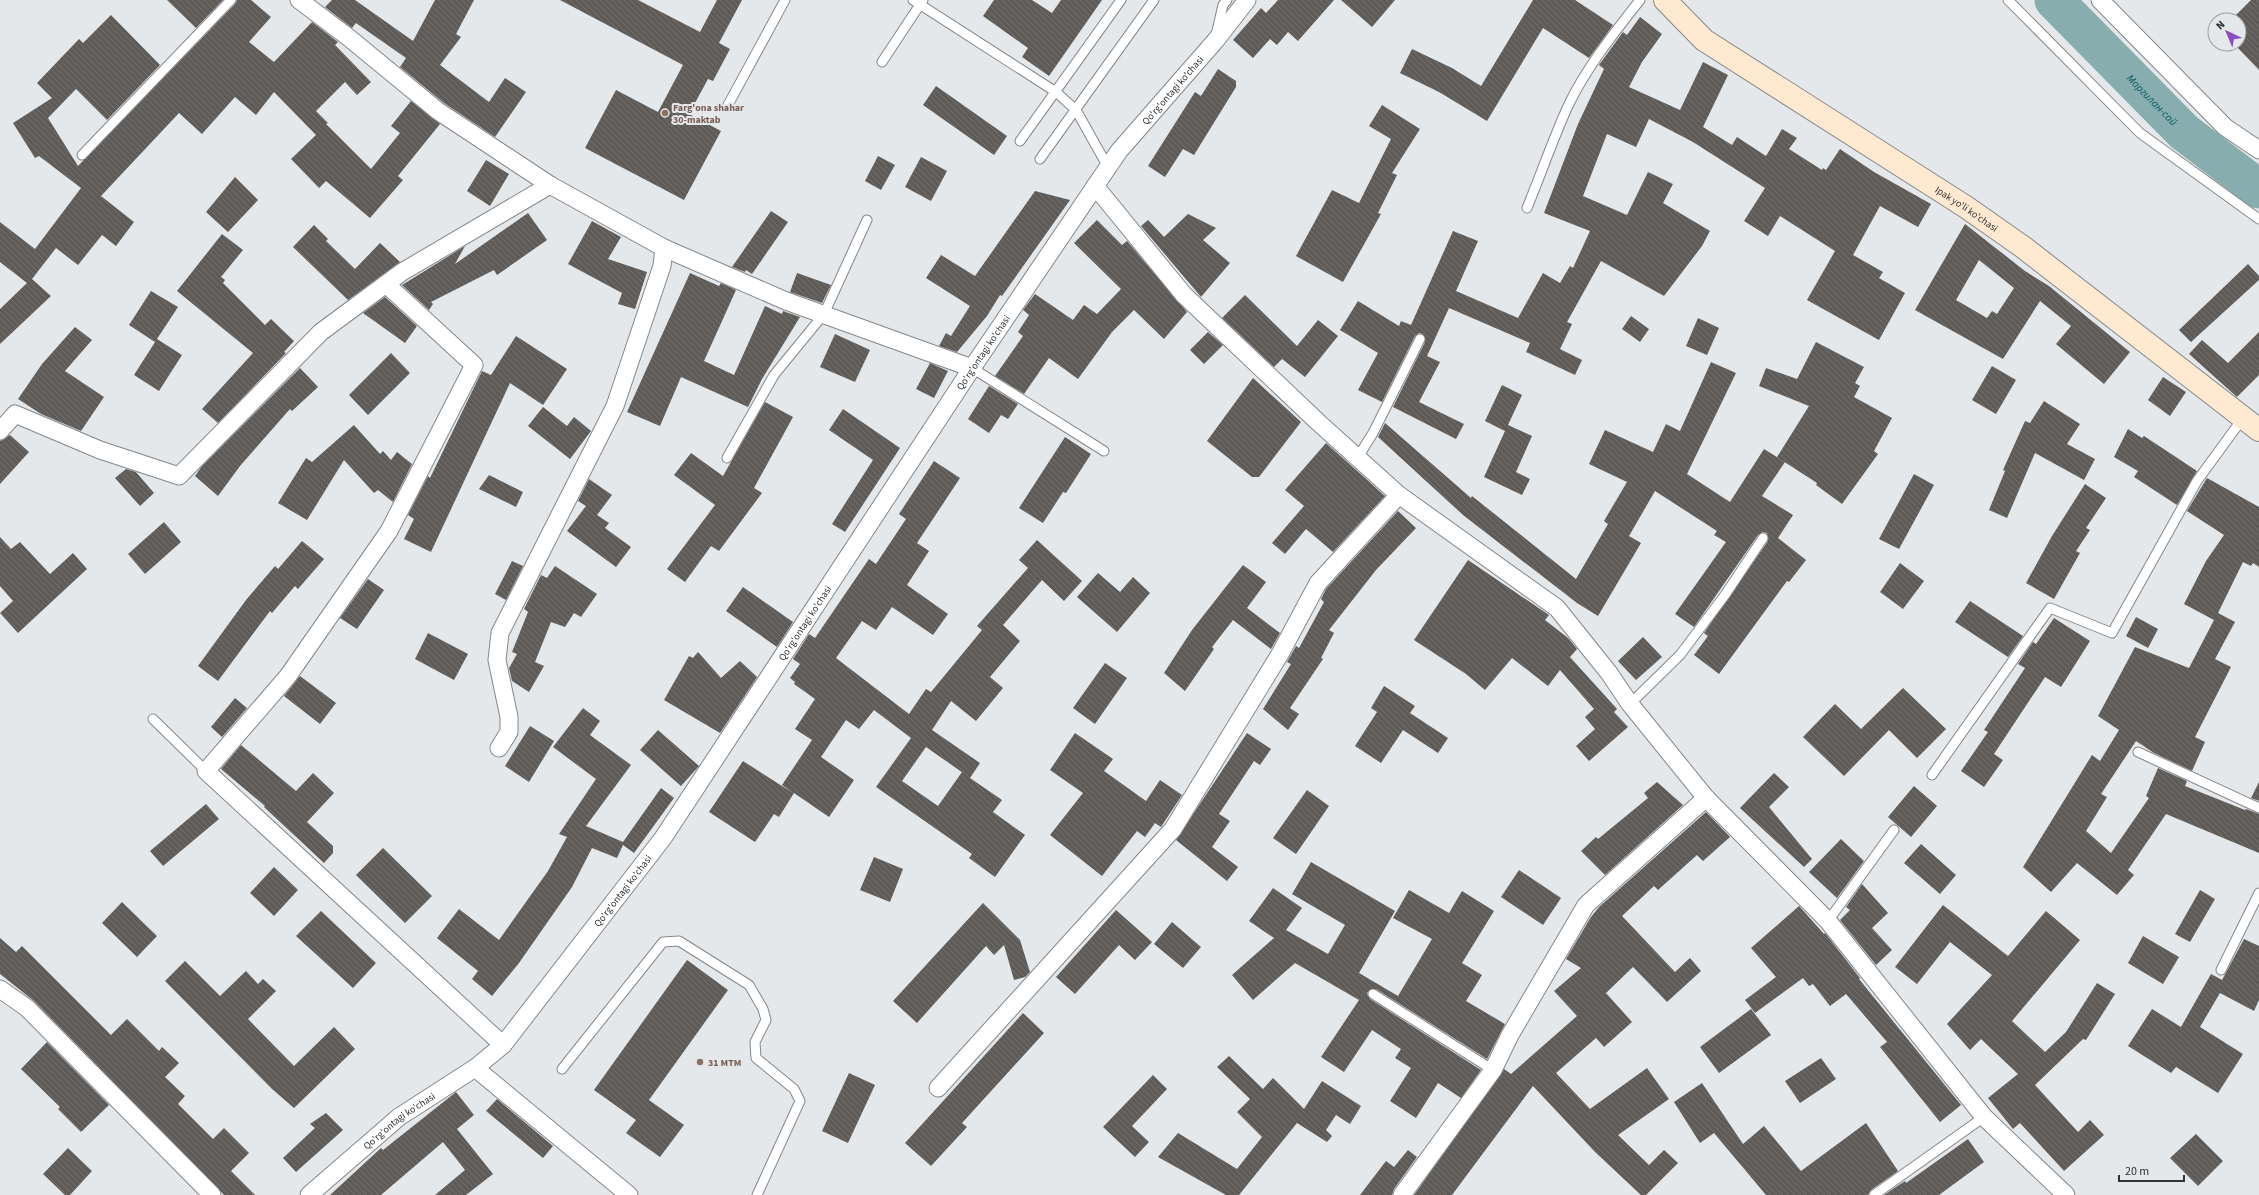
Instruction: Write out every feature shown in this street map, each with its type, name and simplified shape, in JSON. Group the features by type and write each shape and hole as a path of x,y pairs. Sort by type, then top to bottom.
{"main road":[{"name":"Ipak yo'li ko'chasi","path":"1665,0 1704,40 1966,207 2024,247 2118,318 2251,424"}],"street":[{"path":"299,0 348,37 438,111 550,185 664,248 786,301 972,368"},
{"name":"Qo'rg'ontagi ko'chasi","path":"309,1195 399,1117 475,1068 503,1045 663,838 972,368 1108,167 1119,152 1216,40 1247,0"},
{"path":"2100,0 2225,127 2259,150"},
{"path":"0,431 15,414 100,450 179,476 321,332 402,272 550,185"},
{"path":"1095,186 1184,295 1358,457 1400,495 1557,608 1609,672 1630,704 1706,798 1828,921 1984,1117 2066,1195"},
{"path":"499,748 509,732 509,724 497,660 500,633 615,406 662,266 664,248"},
{"path":"386,284 474,365 389,531 288,676 206,771 503,1045"},
{"path":"938,1088 1173,828 1280,654 1318,583 1400,495"},
{"path":"1402,1195 1492,1070 1510,1035 1586,905 1706,798"},
{"path":"0,989 27,1008 212,1195"},
{"path":"475,1068 629,1195"}],"lane":[{"path":"82,155 231,0"},
{"path":"728,105 787,0"},
{"path":"1020,141 1121,0"},
{"path":"1040,159 1154,0"},
{"path":"1216,40 1223,5 1227,0"},
{"path":"1527,208 1569,105 1615,32 1640,0"},
{"path":"2008,0 2140,133 2259,219"},
{"path":"882,62 919,1 1056,92 1076,110 1108,167"},
{"path":"727,458 774,375 824,314 867,220"},
{"path":"1358,457 1373,433 1420,339"},
{"path":"972,368 1104,451"},
{"path":"1932,775 2050,608 2112,633 2197,481 2251,424"},
{"path":"1630,704 1680,655 1725,596 1763,538"},
{"path":"153,719 206,771"},
{"path":"2138,752 2259,808"},
{"path":"1828,921 1894,830"},
{"path":"2221,970 2259,893"},
{"path":"562,1069 663,942 679,941 749,985 763,1009 766,1020 755,1042 756,1058 794,1089 800,1101 757,1195"},
{"path":"1373,994 1492,1070"},
{"path":"1874,1195 1984,1117"}],"building":[{"path":"167,0 223,0 196,28"},
{"path":"237,0 251,0 271,17 249,42 274,62 312,22 338,42 335,45 371,82 357,95 345,82 316,111 328,123 326,124 371,169 400,133 391,126 411,101 440,124 398,176 403,180 370,218 326,181 319,188 291,159 316,135 274,92 256,115 235,97 202,134 179,113 101,196 134,222 116,246 102,235 78,265 56,248 32,279 51,296 0,344 0,309 27,283 0,262 0,222 35,249 81,188 39,156 35,158 13,123 52,98 37,83 79,39 83,43 111,15 160,65 107,120 76,89 48,118 78,166 235,4"},
{"path":"332,0 355,0 413,41 435,0 474,0 456,34 461,37 440,65 489,102 505,78 526,92 495,137 444,103 400,67 406,58 356,23 352,28 325,7"},
{"path":"560,0 638,0 700,32 717,0 742,0 719,43 730,49 713,81 708,79 689,114 721,131 684,200 585,148 616,90 658,112 683,65"},
{"path":"994,0 1032,0 1052,13 1061,0 1102,0 1049,76 1022,57 1028,48 983,16"},
{"path":"1278,0 1334,0 1298,41 1288,32 1277,45 1270,39 1253,58 1233,40 1261,8 1266,13"},
{"path":"1341,0 1395,0 1372,27"},
{"path":"1533,0 1575,0 1613,25 1589,58 1543,28 1487,121 1439,92 1400,73 1412,49 1452,68 1481,86"},
{"path":"2251,0 2259,0 2259,70 2242,52 2247,52 2247,12 2239,12"},
{"path":"1640,17 1662,34 1642,62 1629,87 1680,110 1703,62 1728,75 1703,127 1732,145 1737,137 1766,156 1782,129 1797,138 1789,149 1822,170 1823,168 1826,170 1840,149 1874,172 1931,204 1918,227 1880,206 1853,255 1883,272 1879,278 1905,293 1879,340 1807,300 1835,251 1780,216 1768,236 1744,221 1765,188 1693,142 1649,119 1636,147 1607,134 1583,196 1627,215 1648,172 1673,184 1663,203 1710,231 1702,246 1664,296 1601,261 1567,322 1572,324 1560,349 1582,360 1575,375 1526,352 1530,343 1449,308 1427,356 1440,362 1419,402 1464,424 1456,439 1393,407 1425,342 1423,334 1419,333 1415,336 1382,402 1358,390 1378,353 1340,330 1358,301 1399,326 1401,321 1411,325 1453,231 1478,241 1456,291 1518,318 1543,273 1560,283 1570,266 1573,268 1590,231 1544,213 1578,124 1604,69 1599,65 1623,32 1627,35"},
{"path":"1218,69 1236,81 1236,87 1194,155 1183,149 1165,177 1148,166 1195,92 1201,96"},
{"path":"936,86 1007,136 994,155 923,105"},
{"path":"1382,105 1420,129 1392,173 1397,175 1378,213 1381,214 1343,282 1296,256 1332,190 1359,203 1391,139 1369,126"},
{"path":"878,156 895,165 881,190 865,181"},
{"path":"921,157 947,171 931,201 905,187"},
{"path":"486,160 509,174 490,206 467,191"},
{"path":"235,177 258,200 228,232 206,212"},
{"path":"1035,191 1070,200 1002,296 1000,295 987,316 957,352 939,346 946,333 951,336 970,306 926,278 941,255 975,276"},
{"path":"771,211 788,222 752,274 746,270 745,272 732,267"},
{"path":"528,213 547,240 497,275 494,270 431,302 433,304 429,310 402,285 465,246 455,264"},
{"path":"1188,214 1216,228 1203,240 1230,263 1201,297 1141,226 1148,220 1164,237"},
{"path":"1097,220 1122,245 1127,241 1187,312 1164,339 1134,310 1112,332 1078,379 1049,358 1024,394 995,376 1023,336 1018,332 1029,315 1023,310 1035,294 1073,320 1084,305 1097,314 1121,289 1074,243"},
{"path":"592,221 621,237 608,259 647,272 635,309 618,304 622,293 568,264"},
{"path":"1965,224 2025,271 2049,286 2130,352 2104,384 2056,344 2071,326 2040,301 2003,359 1915,310","holes":["1979,260 2014,288 1997,314 1992,311 1987,318 1956,300"]},
{"path":"314,225 328,239 326,241 355,269 380,243 400,262 348,300 293,247"},
{"path":"222,234 243,250 221,277 225,280 223,283 265,325 271,319 294,341 284,352 286,353 218,423 202,409 253,353 177,291"},
{"path":"2248,264 2259,276 2259,280 2191,342 2179,330"},
{"path":"690,273 719,286 721,283 736,290 704,361 734,375 765,306 782,314 783,311 800,317 762,379 748,407 681,377 660,426 627,412"},
{"path":"797,273 831,285 822,303 790,292"},
{"path":"151,291 178,307 155,342 129,325"},
{"path":"1245,295 1297,346 1318,320 1338,336 1305,377 1282,359 1274,367 1222,318"},
{"path":"385,297 417,326 405,343 363,313"},
{"path":"1631,316 1649,329 1640,342 1622,329"},
{"path":"1698,318 1719,328 1707,355 1686,346"},
{"path":"75,327 92,340 65,371 104,397 81,431 41,414 18,399 42,364"},
{"path":"1208,332 1223,345 1204,364 1190,350"},
{"path":"2259,332 2259,375 2237,397 2189,354 2202,340 2228,363"},
{"path":"835,334 870,350 855,382 820,367"},
{"path":"516,336 567,369 543,405 510,383 431,552 404,539 414,519 408,515 428,476 430,478 482,371 491,375"},
{"path":"157,339 182,355 159,391 134,375"},
{"path":"1816,342 1864,367 1855,383 1860,386 1854,397 1892,418 1874,451 1878,454 1842,504 1816,485 1817,483 1777,457 1809,406 1759,386 1766,368 1797,379"},
{"path":"391,353 410,373 368,415 349,395"},
{"path":"1711,362 1736,373 1687,474 1730,502 1764,449 1785,462 1762,496 1793,515 1778,538 1806,560 1789,582 1787,581 1719,674 1694,655 1708,636 1704,633 1768,541 1767,533 1763,532 1758,535 1694,627 1675,614 1726,542 1714,535 1717,531 1655,491 1629,536 1641,543 1598,616 1577,603 1463,515 1378,437 1385,423 1471,498 1472,496 1576,579 1608,524 1604,521 1627,482 1589,464 1605,430 1653,452 1666,424 1680,431"},
{"path":"930,363 948,371 934,398 916,389"},
{"path":"1992,366 2016,380 1996,414 1972,400"},
{"path":"300,368 318,387 292,411 290,409 240,466 218,496 195,476 202,466"},
{"path":"2163,377 2186,392 2170,416 2148,400"},
{"path":"1253,378 1301,422 1259,477 1252,477 1207,441"},
{"path":"1502,385 1522,395 1508,425 1532,436 1516,472 1530,479 1522,495 1484,477 1505,431 1485,421"},
{"path":"989,386 1018,404 1008,419 1001,415 989,433 968,419"},
{"path":"2044,401 2080,424 2067,444 2095,459 2084,480 2035,453 2007,518 1989,510 2005,471 2003,470 2025,421 2030,423"},
{"path":"765,402 793,417 754,488 762,493 719,551 711,546 685,582 667,569 715,505 674,475 691,453 723,476"},
{"path":"543,407 567,426 574,417 591,431 570,459 528,426"},
{"path":"843,409 900,448 845,532 832,524 873,460 829,430"},
{"path":"354,425 380,454 383,451 391,460 397,452 412,464 393,502 378,490 374,493 344,460 307,520 278,503 306,458 312,462"},
{"path":"2128,429 2142,438 2144,436 2197,471 2177,505 2134,477 2138,471 2114,457"},
{"path":"10,435 29,452 0,484 0,441"},
{"path":"1065,437 1091,454 1066,493 1063,492 1043,523 1019,508"},
{"path":"1326,443 1385,496 1333,552 1306,529 1285,554 1272,543 1304,506 1285,490"},
{"path":"934,461 960,478 917,543 929,551 907,585 948,614 933,635 892,607 876,630 862,621 836,658 909,714 926,689 931,692 982,630 977,626 1028,568 1019,560 1037,540 1082,581 1064,601 1042,580 1003,625 1020,641 990,677 1003,688 976,721 951,701 932,730 980,763 970,778 1002,800 993,812 1025,835 995,877 969,858 972,854 876,787 911,738 874,710 859,729 846,720 821,757 854,780 829,817 794,793 779,817 774,814 755,842 709,812 743,761 793,793 782,785 812,740 795,729 815,699 794,684 795,682 790,678 800,664 793,659 809,634 815,638 869,559 876,564 906,519 899,514","holes":["926,747 962,772 938,806 902,781"]},
{"path":"126,469 136,472 154,493 140,506 115,478"},
{"path":"1914,474 1934,485 1899,549 1879,539"},
{"path":"489,475 523,492 516,507 479,489"},
{"path":"2207,478 2259,507 2259,567 2253,563 2251,566 2243,562 2218,613 2235,622 2215,659 2231,667 2195,737 2205,742 2192,771 2154,753 2136,741 2101,794 2107,797 2086,831 2111,853 2149,798 2146,796 2158,768 2187,781 2185,786 2245,810 2246,809 2259,814 2259,853 2166,814 2128,870 2134,875 2117,895 2077,863 2051,892 2023,867 2092,755 2100,761 2119,730 2098,716 2135,647 2189,668 2214,620 2184,604 2206,561 2224,535 2187,511"},
{"path":"589,479 612,495 597,515 609,523 605,528 631,547 616,567 567,531 586,506 578,501"},
{"path":"2085,484 2106,498 2086,528 2090,530 2076,551 2080,553 2054,599 2026,583 2052,536"},
{"path":"1398,511 1416,528 1376,570 1329,630 1334,633 1321,658 1323,659 1290,708 1299,714 1288,730 1263,709 1291,664 1287,662 1296,646 1299,648 1324,602 1321,599 1326,589"},
{"path":"164,522 181,542 145,574 128,554"},
{"path":"0,537 11,549 20,542 50,574 73,553 87,569 18,633 0,613 13,601 0,586"},
{"path":"302,541 324,559 298,589 295,586 272,613 270,611 218,681 198,666 246,600 275,566 278,569"},
{"path":"1468,560 1549,615 1545,620 1568,638 1577,649 1570,657 1617,709 1614,712 1628,727 1589,761 1576,746 1595,729 1585,717 1594,709 1560,670 1548,686 1512,658 1485,690 1466,674 1414,640"},
{"path":"512,561 523,566 506,600 495,594"},
{"path":"1900,563 1924,581 1903,609 1880,592"},
{"path":"1243,565 1266,582 1247,608 1280,633 1271,649 1233,620 1212,647 1214,649 1185,691 1164,673 1192,630"},
{"path":"555,566 597,594 581,617 574,613 565,627 551,622 535,662 544,666 529,692 512,681 509,668 517,654 512,652 528,612 524,609 541,575 547,578"},
{"path":"1098,573 1120,592 1133,577 1150,593 1117,632 1077,597"},
{"path":"368,579 384,590 357,629 340,618"},
{"path":"743,587 793,622 777,647 726,611"},
{"path":"1970,601 2023,636 2008,657 1955,622"},
{"path":"2136,617 2158,629 2148,648 2126,636"},
{"path":"2054,618 2090,641 2061,687 2045,677 1994,754 2003,760 1984,787 1961,771 1988,732 1984,730 2025,668 2018,664 2033,642 2036,644"},
{"path":"428,633 468,654 454,680 415,659"},
{"path":"1643,637 1662,657 1636,680 1618,661"},
{"path":"698,652 721,678 740,661 757,677 720,733 664,700 689,656 693,658"},
{"path":"1105,663 1127,678 1095,724 1073,708"},
{"path":"300,676 336,703 320,724 284,696"},
{"path":"1384,686 1415,706 1410,713 1448,738 1438,753 1403,730 1381,763 1355,746 1377,712 1371,708"},
{"path":"1903,688 1946,729 1917,758 1889,730 1844,776 1803,737 1835,704 1861,729"},
{"path":"235,698 247,708 222,737 211,727"},
{"path":"583,708 600,721 590,735 631,765 586,826 623,842 661,788 674,798 634,853 623,845 617,858 592,848 572,887 519,963 492,996 472,979 478,971 437,938 459,909 499,940 548,871 567,837 559,834 596,779 553,747"},
{"path":"530,726 554,741 529,782 505,766"},
{"path":"658,730 699,766 681,786 640,750"},
{"path":"1075,733 1113,759 1104,771 1146,801 1160,780 1182,795 1161,827 1155,823 1145,837 1137,831 1102,876 1050,835 1083,793 1050,770"},
{"path":"1247,733 1271,749 1260,765 1254,761 1219,814 1230,821 1212,847 1238,867 1227,881 1176,840"},
{"path":"241,745 296,791 313,773 334,793 307,822 333,846 333,853 324,863 264,807 265,806 221,769"},
{"path":"1774,773 1789,787 1769,807 1812,859 1804,867 1740,808"},
{"path":"1657,782 1683,805 1605,875 1581,851 1596,837 1598,839 1648,798 1644,793"},
{"path":"2259,782 2259,801 2251,798"},
{"path":"1914,786 1937,806 1911,837 1888,817"},
{"path":"1307,790 1329,806 1296,854 1273,838"},
{"path":"206,804 219,819 163,866 150,851"},
{"path":"1706,812 1730,837 1703,861 1697,855 1658,890 1654,886 1622,916 1675,972 1690,958 1701,971 1667,1002 1633,967 1606,993 1632,1022 1604,1047 1596,1038 1556,1073 1590,1109 1647,1068 1669,1099 1618,1135 1649,1165 1664,1150 1678,1163 1646,1195 1641,1195 1595,1152 1533,1086 1452,1195 1414,1195 1504,1069 1511,1074 1577,1016 1554,991 1581,968 1566,959 1591,917 1599,907"},
{"path":"1841,839 1864,861 1837,898 1809,872"},
{"path":"1921,844 1956,875 1940,894 1904,863"},
{"path":"383,848 432,896 405,923 356,875"},
{"path":"874,857 903,869 890,902 860,890"},
{"path":"1311,862 1395,911 1359,973 1398,996 1432,939 1393,918 1409,890 1449,913 1462,891 1494,911 1462,963 1482,975 1466,1001 1505,1024 1487,1059 1376,989 1371,989 1367,993 1370,999 1481,1070 1461,1098 1438,1083 1416,1118 1390,1101 1411,1068 1395,1058 1401,1049 1372,1030 1344,1072 1321,1057 1359,1000 1295,963 1253,1000 1232,975 1274,938 1249,921 1273,888 1302,908 1286,930 1328,954 1345,925 1292,894"},
{"path":"274,867 298,890 274,916 250,893"},
{"path":"1519,870 1561,898 1543,925 1501,897"},
{"path":"1862,884 1888,913 1872,928 1892,950 1876,965 1840,920 1850,910 1846,907"},
{"path":"2200,890 2215,899 2190,942 2175,934"},
{"path":"122,902 157,936 137,957 102,923"},
{"path":"983,903 1020,940 1030,972 1025,977 1014,980 1004,945 994,955 986,946 917,1023 893,1001"},
{"path":"1943,905 2008,956 2046,911 2080,940 2012,1021 2045,1052 2066,1032 2097,983 2115,994 2086,1040 2083,1039 2035,1085 2078,1132 2090,1120 2104,1135 2064,1171 2020,1123 2013,1129 1988,1098 2018,1074 1981,1039 1970,1050 1947,1024 1992,975 1950,942 1917,984 1895,967"},
{"path":"1799,906 1824,934 1825,933 1860,978 1859,979 1961,1105 1940,1122 1880,1047 1887,1042 1846,994 1830,1006 1813,984 1809,986 1803,978 1755,1013 1745,1000 1776,977 1751,948"},
{"path":"1116,910 1152,942 1135,960 1119,945 1075,994 1056,977"},
{"path":"321,911 376,963 353,988 296,936"},
{"path":"1172,922 1201,947 1183,968 1154,944"},
{"path":"2143,936 2179,957 2163,984 2128,963"},
{"path":"0,938 16,952 22,946 111,1035 127,1019 159,1051 162,1047 179,1063 165,1077 185,1096 178,1104 213,1139 224,1128 249,1153 231,1171 255,1195 224,1195 34,1001 0,974"},
{"path":"2244,939 2259,946 2259,1000 2254,1011 2220,993 2200,1027 2243,1054 2218,1093 2176,1067 2171,1073 2128,1046 2152,1009 2181,1027 2211,974 2222,980"},
{"path":"687,960 728,990 649,1100 684,1125 660,1157 626,1133 636,1120 594,1090"},
{"path":"185,961 220,996 246,971 258,984 263,979 276,991 248,1019 294,1066 334,1027 355,1049 294,1108 272,1089 165,981"},
{"path":"1751,1009 1771,1035 1719,1073 1700,1047"},
{"path":"1023,1013 1044,1033 962,1123 967,1127 931,1166 905,1143"},
{"path":"47,1042 109,1105 81,1132 58,1109 60,1107 21,1069"},
{"path":"1229,1056 1263,1089 1273,1078 1304,1109 1322,1081 1361,1106 1350,1124 1336,1115 1326,1130 1332,1136 1327,1142 1297,1123 1239,1195 1226,1195 1158,1157 1178,1133 1237,1169 1262,1137 1237,1112 1250,1099 1217,1067"},
{"path":"1821,1058 1836,1079 1800,1103 1785,1081"},
{"path":"849,1073 875,1085 848,1143 822,1131"},
{"path":"1153,1075 1167,1089 1132,1126 1149,1142 1135,1157 1103,1127"},
{"path":"1702,1083 1743,1144 1764,1126 1801,1171 1866,1123 1898,1171 1871,1190 1868,1195 1766,1195 1714,1133 1700,1143 1674,1102"},
{"path":"456,1092 474,1115 457,1129 493,1174 466,1195 435,1195 465,1170 443,1142 381,1195 330,1195 381,1148 383,1150"},
{"path":"497,1099 553,1146 543,1158 486,1111"},
{"path":"326,1113 343,1130 296,1172 283,1158 315,1128 310,1124"},
{"path":"2196,1134 2223,1161 2198,1186 2170,1158"},
{"path":"1968,1139 1984,1162 1939,1195 1884,1195 1905,1181 1906,1183"},
{"path":"68,1148 92,1171 70,1195 65,1195 43,1174"},
{"path":"1408,1150 1417,1157 1394,1189 1392,1195 1360,1195 1386,1161 1394,1167"}],"waterway":[{"name":"Маргилан-сай","path":"2054,0 2184,132 2259,189"}],"place":[{"name":"Farg'ona shahar 30-maktab","path":"665,113"},
{"name":"31 MTM","path":"700,1062"}]}
